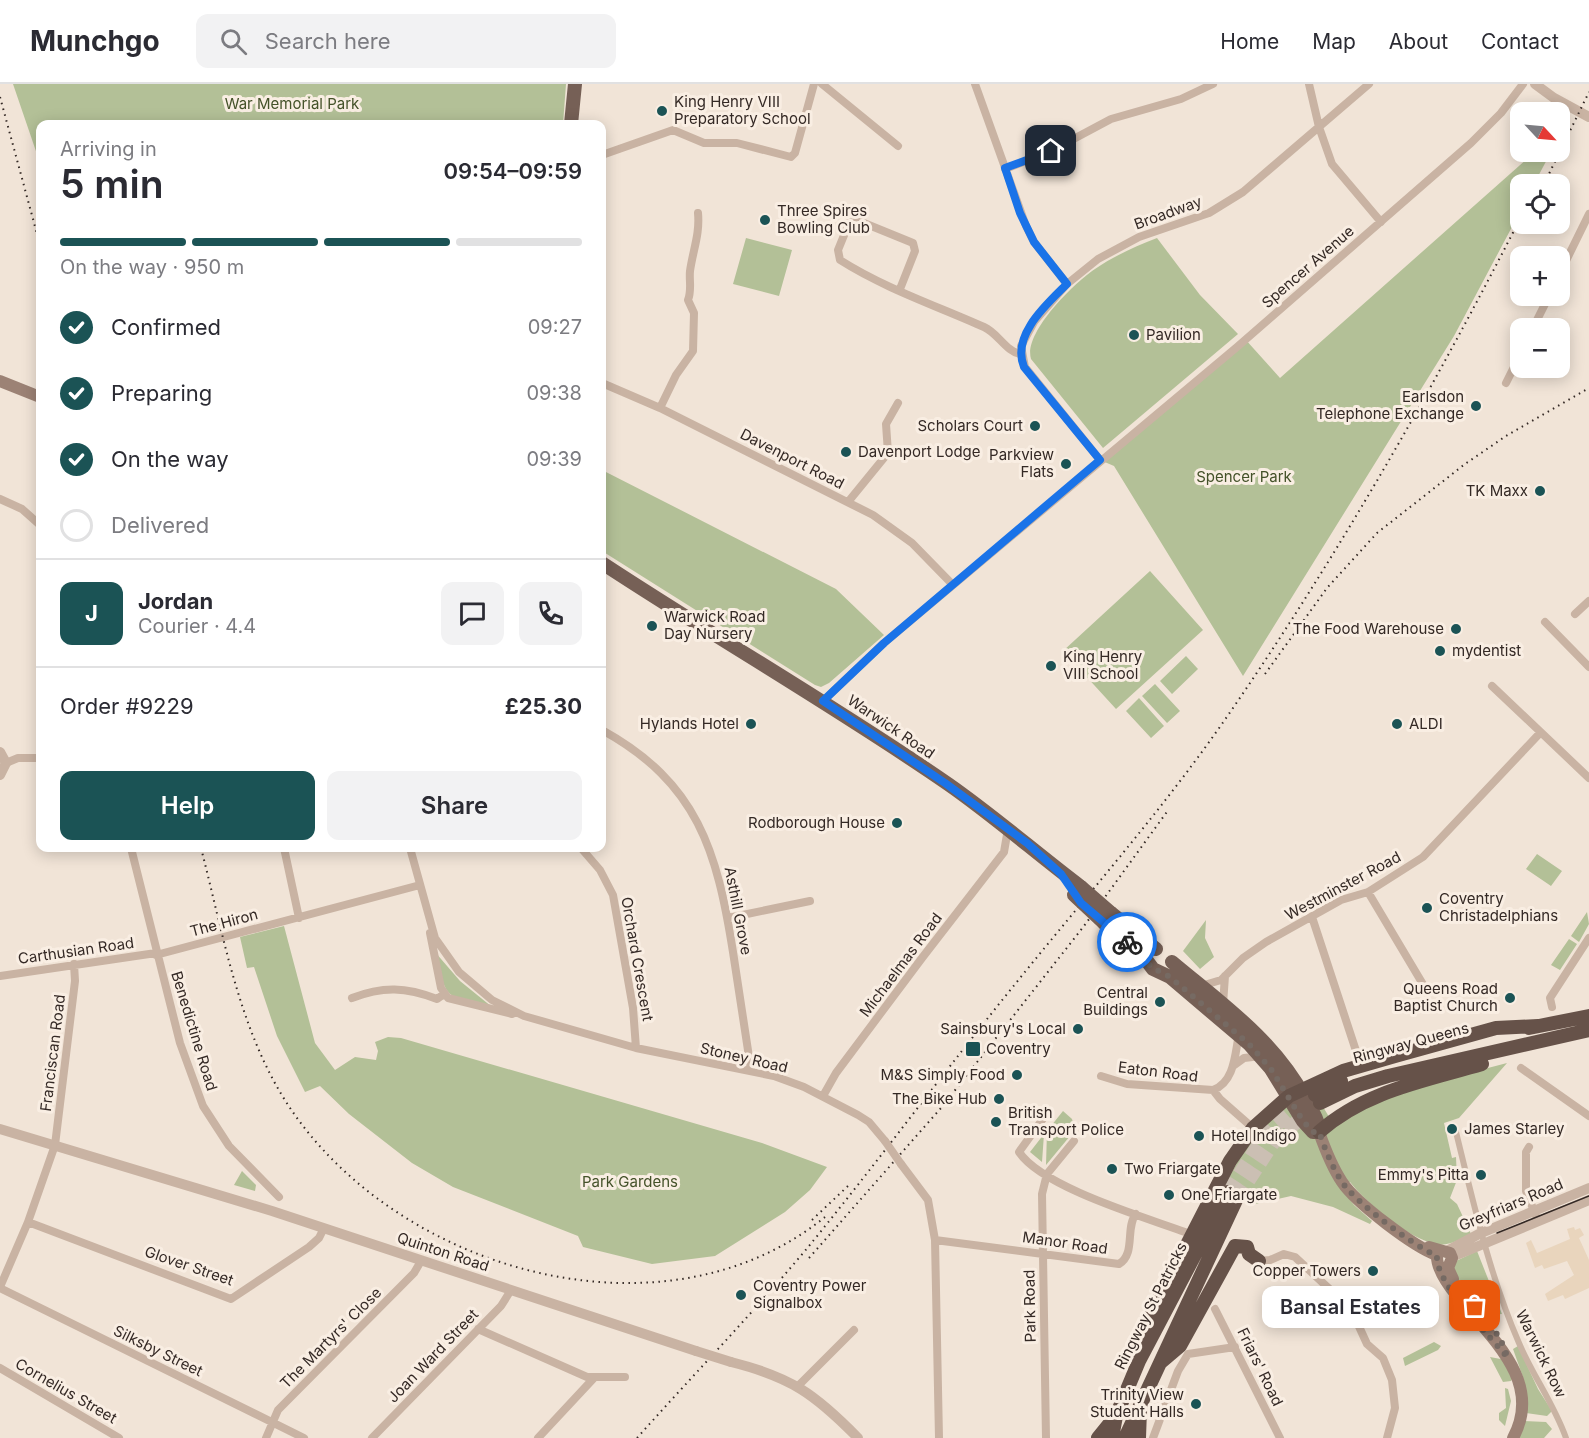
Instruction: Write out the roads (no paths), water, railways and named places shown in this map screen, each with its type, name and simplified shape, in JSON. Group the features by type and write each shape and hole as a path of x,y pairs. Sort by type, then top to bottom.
{"highway":[{"path":"1139,1361 1137,1346 1140,1336 1187,1238 1199,1224 1230,1161 1253,1128 1295,1093 1361,1065 1496,1028 1545,1024 1573,1011 1589,1007"},
{"name":"Ringway Queens","path":"1589,1016 1545,1024 1353,1075 1318,1099 1388,1076 1511,1050 1589,1030"},
{"path":"1547,1041 1589,1038"},
{"path":"1319,1132 1359,1104 1378,1094 1486,1063 1511,1050"},
{"name":"Ringway St Patricks","path":"1112,1438 1116,1416 1139,1361 1233,1195 1125,1438"},
{"path":"1158,1365 1180,1346 1235,1246 1243,1245 1252,1257 1259,1261"},
{"path":"1139,1438 1140,1404"},
{"path":"1098,1438 1116,1416"}],"main road":[{"path":"571,120 575,84"},
{"path":"0,381 36,395"},
{"name":"Warwick Road","path":"606,565 823,701 945,783 1027,843 1108,918 1154,966 1239,1035 1295,1093"},
{"name":"Warwick Road","path":"1108,918 1156,949 1168,951 1172,962 1242,1018 1276,1053 1295,1093 1303,1121 1313,1132 1319,1132 1333,1167 1348,1190 1416,1243 1444,1257 1449,1273 1455,1282 1500,1338 1522,1387 1522,1417 1513,1438"},
{"path":"1156,949 1151,953 1154,966 1168,968 1172,962"}],"street":[{"path":"606,154 673,130 704,143 737,143 791,157 795,153 814,84"},
{"path":"822,84 898,146"},
{"path":"975,84 1020,213 1034,242 1067,284"},
{"path":"1005,168 1051,151 1111,119 1175,101 1213,84"},
{"path":"1309,84 1319,127 1336,171 1381,222"},
{"name":"Broadway","path":"1021,354 1021,346 1028,331 1067,284 1087,267 1125,243 1195,219 1220,207 1243,192 1369,84"},
{"name":"Spencer Avenue","path":"823,701 884,643 1381,222 1480,134 1523,84"},
{"path":"1535,84 1556,100 1589,117"},
{"path":"660,408 676,375 693,351 694,313 688,300 691,291 690,269 699,234 698,213"},
{"path":"1570,253 1589,214"},
{"path":"900,290 915,251 913,243 859,221 849,223 838,250 840,260 900,290 991,330 1014,353 1021,354 1024,367 1100,460"},
{"path":"1506,383 1510,375"},
{"name":"Davenport Road","path":"606,385 660,408 873,515 912,543 953,585"},
{"path":"848,502 888,453 886,424 898,403"},
{"path":"0,499 22,510 36,522"},
{"path":"1575,614 1589,601"},
{"path":"1545,622 1589,667"},
{"path":"1492,686 1589,778"},
{"name":"Asthill Grove","path":"606,732 625,744 662,776 694,816 718,870 728,918 751,1070"},
{"name":"Westminster Road","path":"1201,986 1215,984 1243,958 1266,942 1341,900 1368,892 1423,857 1540,733"},
{"path":"0,752 6,763"},
{"path":"0,775 6,763 18,758 36,758"},
{"name":"Michaelmas Road","path":"823,1096 836,1073 1004,852 1008,829"},
{"path":"1004,852 1027,843"},
{"name":"Benedictine Road","path":"132,852 156,954 184,1054 210,1119 229,1146 279,1197"},
{"path":"285,852 300,918"},
{"path":"411,852 429,924 432,952 444,994"},
{"name":"Orchard Crescent","path":"584,852 600,870 613,895 633,1008 636,1048"},
{"name":"The Hiron","path":"156,954 420,885"},
{"path":"1368,892 1427,991"},
{"path":"728,918 810,901"},
{"path":"1312,917 1361,1065"},
{"name":"Stoney Road","path":"429,924 441,947 459,972 492,1000 524,1016"},
{"path":"1551,1007 1550,999 1589,938"},
{"name":"Carthusian Road","path":"0,976 156,954"},
{"name":"Franciscan Road","path":"0,1287 28,1222 55,1145 75,981 74,964"},
{"path":"1223,1004 1226,976"},
{"name":"Stoney Road","path":"352,998 370,991 399,988 424,992 437,999 444,994 452,1000 524,1016 636,1048 751,1070 823,1096 869,1122 928,1200 935,1240 939,1438"},
{"name":"Eaton Road","path":"1101,1076 1127,1084 1213,1090 1226,1081 1233,1066 1242,1018"},
{"path":"1233,1066 1244,1058 1261,1056"},
{"path":"1521,1068 1589,1116"},
{"name":"Eaton Road","path":"1213,1090 1253,1128"},
{"path":"1045,1116 1019,1152 1047,1174 1076,1191 1136,1214 1187,1238"},
{"name":"Warwick Row","path":"1455,1128 1481,1238 1519,1343 1566,1438"},
{"name":"Quinton Road","path":"0,1129 324,1228 696,1351 772,1373 798,1386 823,1404 858,1438"},
{"path":"1047,1174 1074,1141"},
{"path":"1529,1147 1526,1152 1526,1191 1536,1216"},
{"name":"Park Road","path":"1046,1438 1042,1194 1047,1174"},
{"name":"Greyfriars Road","path":"1536,1216 1589,1188"},
{"name":"Greyfriars Road","path":"1444,1257 1481,1238 1536,1216 1589,1200"},
{"name":"Manor Road","path":"935,1240 1114,1264 1124,1262 1132,1219 1136,1214"},
{"name":"Glover Street","path":"28,1222 231,1299 309,1247 319,1238 324,1228"},
{"path":"1259,1261 1289,1255 1351,1310 1367,1344 1383,1358 1393,1385 1395,1408 1387,1438"},
{"name":"The Martyrs' Close","path":"266,1438 278,1410 414,1273 421,1261"},
{"name":"Silksby Street","path":"0,1287 304,1438"},
{"name":"Joan Ward Street","path":"372,1438 504,1303 511,1290"},
{"name":"Friars' Road","path":"1215,1309 1280,1438"},
{"path":"478,1329 592,1379 625,1377"},
{"path":"798,1386 854,1330"},
{"path":"1153,1438 1178,1371 1188,1354 1235,1347"},
{"name":"Cornelius Street","path":"0,1368 119,1438"},
{"path":"538,1438 592,1379"}],"tunnel":[{"path":"1228,1192 1265,1135 1303,1102"},
{"path":"1237,1198 1273,1143 1310,1110"}],"tram line":[{"path":"1497,1233 1589,1196"}],"railway":[{"path":"1549,174 1589,92"},
{"path":"0,97 36,230"},
{"path":"637,1438 809,1246 990,1015 1200,755 1305,599 1381,474 1453,347 1512,234"},
{"path":"1265,674 1327,588 1377,533 1465,464 1506,436 1589,388"},
{"path":"809,1258 941,1108 1084,926 1169,809"},
{"path":"202,852 232,973 252,1034 265,1064 280,1092 326,1153 385,1204 454,1244 529,1270 607,1282 684,1279 758,1257 825,1217"},
{"path":"812,1220 849,1185"}],"place":[{"name":"King Henry VIII Preparatory School","path":"662,111"},
{"name":"Three Spires Bowling Club","path":"765,220"},
{"name":"Pavilion","path":"1134,335"},
{"name":"Earlsdon Telephone Exchange","path":"1476,406"},
{"name":"Scholars Court","path":"1035,426"},
{"name":"Davenport Lodge","path":"846,452"},
{"name":"Parkview Flats","path":"1066,464"},
{"name":"TK Maxx","path":"1540,491"},
{"name":"Warwick Road Day Nursery","path":"652,626"},
{"name":"The Food Warehouse","path":"1456,629"},
{"name":"mydentist","path":"1440,651"},
{"name":"King Henry VIII School","path":"1051,666"},
{"name":"Hylands Hotel","path":"751,724"},
{"name":"ALDI","path":"1397,724"},
{"name":"Rodborough House","path":"897,823"},
{"name":"Coventry Christadelphians","path":"1427,908"},
{"name":"Queens Road Baptist Church","path":"1510,998"},
{"name":"Central Buildings","path":"1160,1002"},
{"name":"Sainsbury's Local","path":"1078,1029"},
{"name":"Coventry","path":"973,1049"},
{"name":"M&S Simply Food","path":"1017,1075"},
{"name":"The Bike Hub","path":"999,1099"},
{"name":"British Transport Police","path":"996,1122"},
{"name":"James Starley","path":"1452,1129"},
{"name":"Hotel Indigo","path":"1199,1136"},
{"name":"Two Friargate","path":"1112,1169"},
{"name":"Emmy's Pitta","path":"1481,1175"},
{"name":"One Friargate","path":"1169,1195"},
{"name":"Copper Towers","path":"1373,1271"},
{"name":"Coventry Power Signalbox","path":"741,1295"},
{"name":"Bansal Estates","path":"1475,1306"},
{"name":"Trinity View Student Halls","path":"1196,1404"}],"park label":[{"name":"War Memorial Park","path":"292,104"},
{"name":"Spencer Park","path":"1244,477"},
{"name":"Park Gardens","path":"630,1182"}]}
